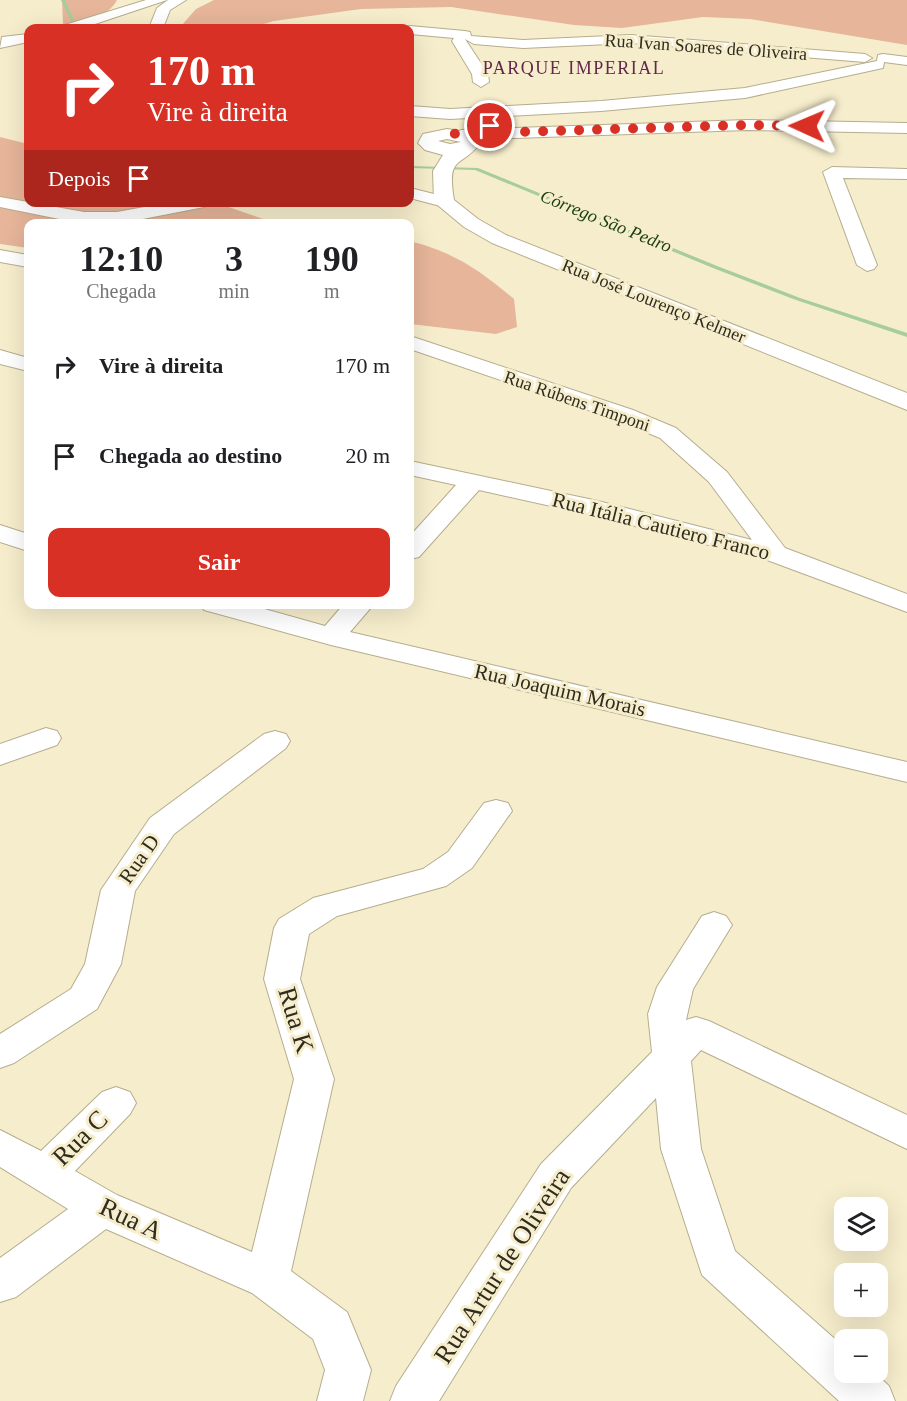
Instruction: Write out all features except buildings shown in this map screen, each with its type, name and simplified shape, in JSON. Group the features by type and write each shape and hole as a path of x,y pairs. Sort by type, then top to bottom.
{"main road":[{"path":"158,24 164,8 179,0"},
{"path":"414,135 444,154"},
{"name":"Rua José Lourenço Kelmer","path":"444,154 471,223 499,239 907,402"}],"street":[{"path":"86,24 160,0"},
{"path":"130,9 142,14 144,24"},
{"name":"Rua Ivan Soares de Oliveira","path":"414,30 434,30 465,38 509,43 631,39 907,62"},
{"path":"2,40 24,38"},
{"path":"465,38 481,82"},
{"path":"414,111 450,114 601,106 745,93 879,61"},
{"path":"414,188 444,154 471,129 567,114 601,106"},
{"path":"444,154 554,132 747,125 907,128"},
{"path":"414,127 444,154"},
{"path":"867,265 832,172 907,174"},
{"path":"0,202 24,207"},
{"path":"26,207 84,218 117,218 177,207"},
{"path":"0,256 24,260"},
{"name":"Rua Rúbens Timponi","path":"414,343 625,415 668,434 718,477 750,516 776,554"},
{"path":"1,358 24,364"},
{"name":"Rua Itália Cautiero Franco","path":"414,469 705,535 776,554 907,604"},
{"path":"414,547 472,483"},
{"path":"705,535 726,530 750,516"},
{"path":"0,533 24,542"},
{"name":"Rua Joaquim Morais","path":"232,609 331,636 907,772"},
{"path":"331,636 355,609"},
{"path":"0,755 46,738"},
{"name":"Rua D","path":"0,1053 84,999 103,964 118,890 162,826 275,741"},
{"name":"Rua K","path":"267,1279 314,1079 282,979 292,928 325,906 434,878 460,860 496,811"},
{"path":"714,925 675,987 667,1014 684,1044 681,1149 717,1262 864,1399"},
{"path":"684,1044 907,1132"},
{"name":"Rua Artur de Oliveira","path":"413,1401 556,1176 684,1044"},
{"name":"Rua C","path":"45,1174 116,1103"},
{"name":"Rua A","path":"0,1147 102,1208 267,1279 331,1326 348,1370 340,1401"},
{"path":"0,1283 102,1208"}],"shaded area":[{"path":"62,0 117,0 101,15 63,24"},
{"path":"214,0 907,0 907,45 750,19 703,17 622,28 574,25 451,7 361,9 264,24 183,24 196,9"},
{"path":"0,137 24,143 24,207 228,207 263,219 24,219 24,247 0,244"},
{"path":"414,242 465,263 514,299 517,327 496,334 414,324"}],"waterway":[{"name":"Córrego São Pedro","path":"63,0 74,24"},
{"name":"Córrego São Pedro","path":"414,167 476,169 798,299 907,335"}],"district":[{"name":"PARQUE IMPERIAL","path":"574,68"}],"route":[{"path":"490,126 454,134 747,125 807,126"}]}
